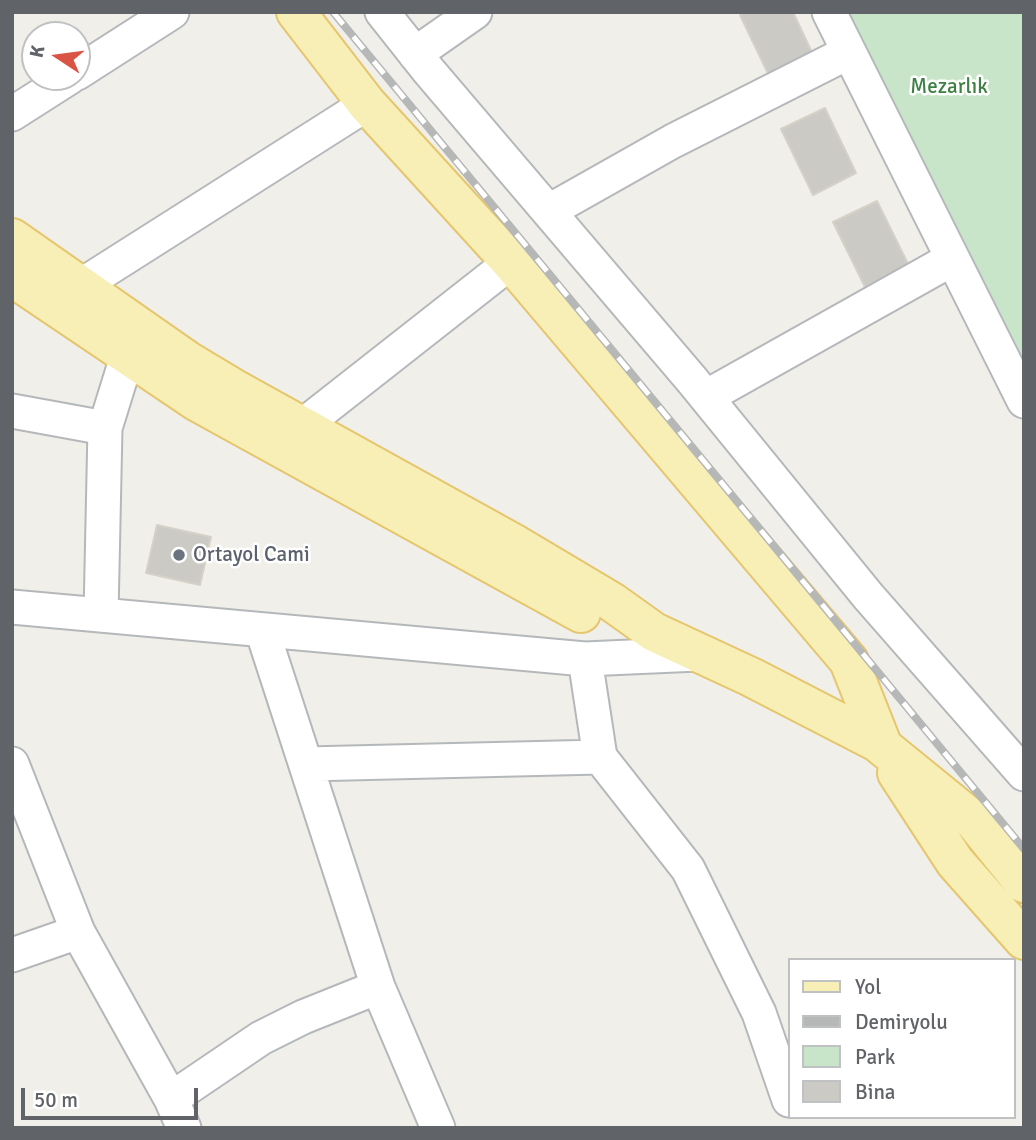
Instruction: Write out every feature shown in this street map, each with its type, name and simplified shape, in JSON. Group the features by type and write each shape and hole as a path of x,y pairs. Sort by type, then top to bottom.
{"main road":[{"path":"296,12 367,104 511,262 849,661 880,745 956,862 1024,940"},
{"path":"12,238 188,361 513,543 612,602 654,632 751,677 880,745 974,821 1024,883"},
{"path":"12,277 127,357 237,425 603,625 654,632"}],"street":[{"path":"91,64 172,12"},
{"path":"382,12 706,397 868,596 1019,763"},
{"path":"415,54 475,12"},
{"path":"829,12 1024,401"},
{"path":"549,212 673,141 849,52"},
{"path":"12,114 48,91"},
{"path":"82,285 367,104"},
{"path":"706,397 952,259"},
{"path":"301,426 511,262"},
{"path":"101,615 105,428 127,357"},
{"path":"12,411 105,428"},
{"path":"12,607 585,659 698,654"},
{"path":"262,629 378,987 438,1128"},
{"path":"585,659 600,757 688,869 759,1013 788,1097"},
{"path":"307,764 600,757"},
{"path":"12,764 78,932 178,1113 261,1038 303,1017 378,987"},
{"path":"12,955 78,932"}],"green space":[{"name":"Mezarlık","path":"824,12 1024,12 1024,389"}],"building":[{"path":"745,12 793,12 815,59 771,80 740,15"},
{"path":"825,108 856,173 813,195 781,129"},
{"path":"877,201 909,266 865,287 833,222"},
{"name":"Ortayol Cami","path":"157,525 211,537 200,585 146,573"}],"railway":[{"path":"333,12 1024,849"}],"place":[{"name":"Ortayol Cami","path":"179,555"}]}
